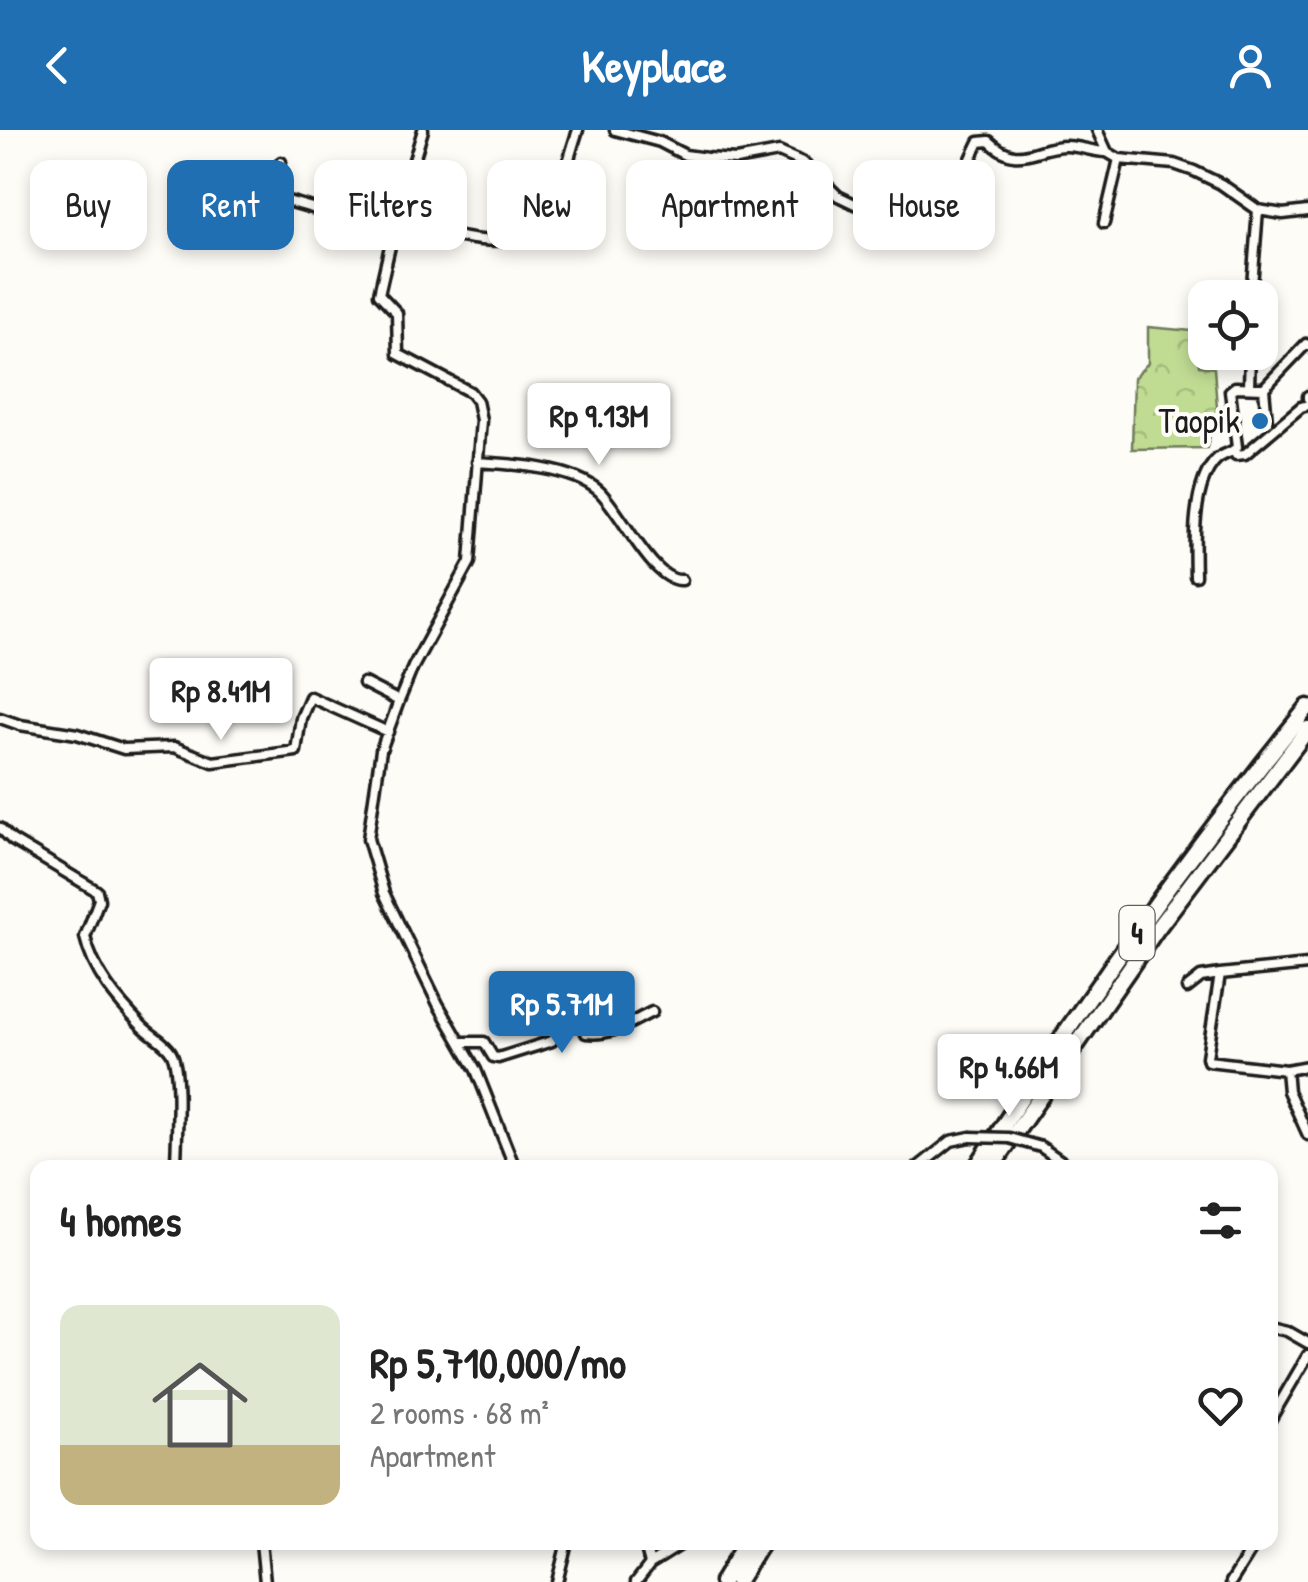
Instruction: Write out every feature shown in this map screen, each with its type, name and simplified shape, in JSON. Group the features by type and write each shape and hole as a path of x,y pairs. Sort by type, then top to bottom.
{"highway":[{"name":"4","path":"981,1160 1146,920 1308,707"},
{"name":"4","path":"997,1160 1145,946 1308,729"},
{"path":"722,1582 741,1550"},
{"path":"737,1582 757,1550"}],"street":[{"path":"467,236 498,240 524,235 543,216 561,184 578,130"},
{"path":"615,130 660,142 685,155 736,160 778,152 804,163 838,196 861,206 944,194 958,186 979,142 989,141 998,150 1020,157 1062,146 1107,152 1118,159 1174,164 1221,184 1258,210 1308,212"},
{"path":"1097,130 1107,152"},
{"path":"412,160 420,132"},
{"path":"1104,223 1118,159"},
{"path":"1252,280 1258,210"},
{"path":"389,250 379,292 397,316 399,355 474,394 481,420 470,562 412,667 399,700 370,804 369,849 384,894 420,970 461,1042 512,1160"},
{"path":"1267,422 1264,388 1307,343"},
{"path":"1249,370 1249,387"},
{"path":"1264,388 1230,391 1236,455 1245,454 1308,399"},
{"path":"1195,576 1200,495 1217,459 1235,451"},
{"path":"477,462 539,469 597,489 632,531 653,565 672,580 682,580"},
{"path":"364,683 399,700"},
{"path":"0,718 77,734 124,749 174,747 214,762 296,751 300,718 310,698 388,732"},
{"path":"0,828 12,840 97,891 99,900 85,937 94,964 114,994 143,1028 166,1047 175,1063 176,1160"},
{"path":"1187,988 1201,976 1308,965"},
{"path":"1220,974 1208,1061 1286,1070 1308,1066"},
{"path":"461,1042 484,1042 498,1058 552,1041 564,1008 580,1014 586,1033 592,1034 628,1028 652,1012"},
{"path":"1286,1070 1288,1091 1308,1135"},
{"path":"927,1160 951,1140 970,1137 1009,1138 1041,1146 1060,1160"},
{"path":"1278,1329 1308,1343"},
{"path":"1278,1406 1308,1354"},
{"path":"261,1550 266,1582"},
{"path":"557,1582 565,1550"},
{"path":"646,1550 650,1564"},
{"path":"636,1582 650,1564 672,1550"},
{"path":"1232,1582 1251,1550"}],"green space":[{"path":"1148,327 1188,331 1188,370 1214,370 1217,407 1207,448 1132,449 1134,378 1148,363"}],"place":[{"name":"Taopik","path":"1260,421"}]}
